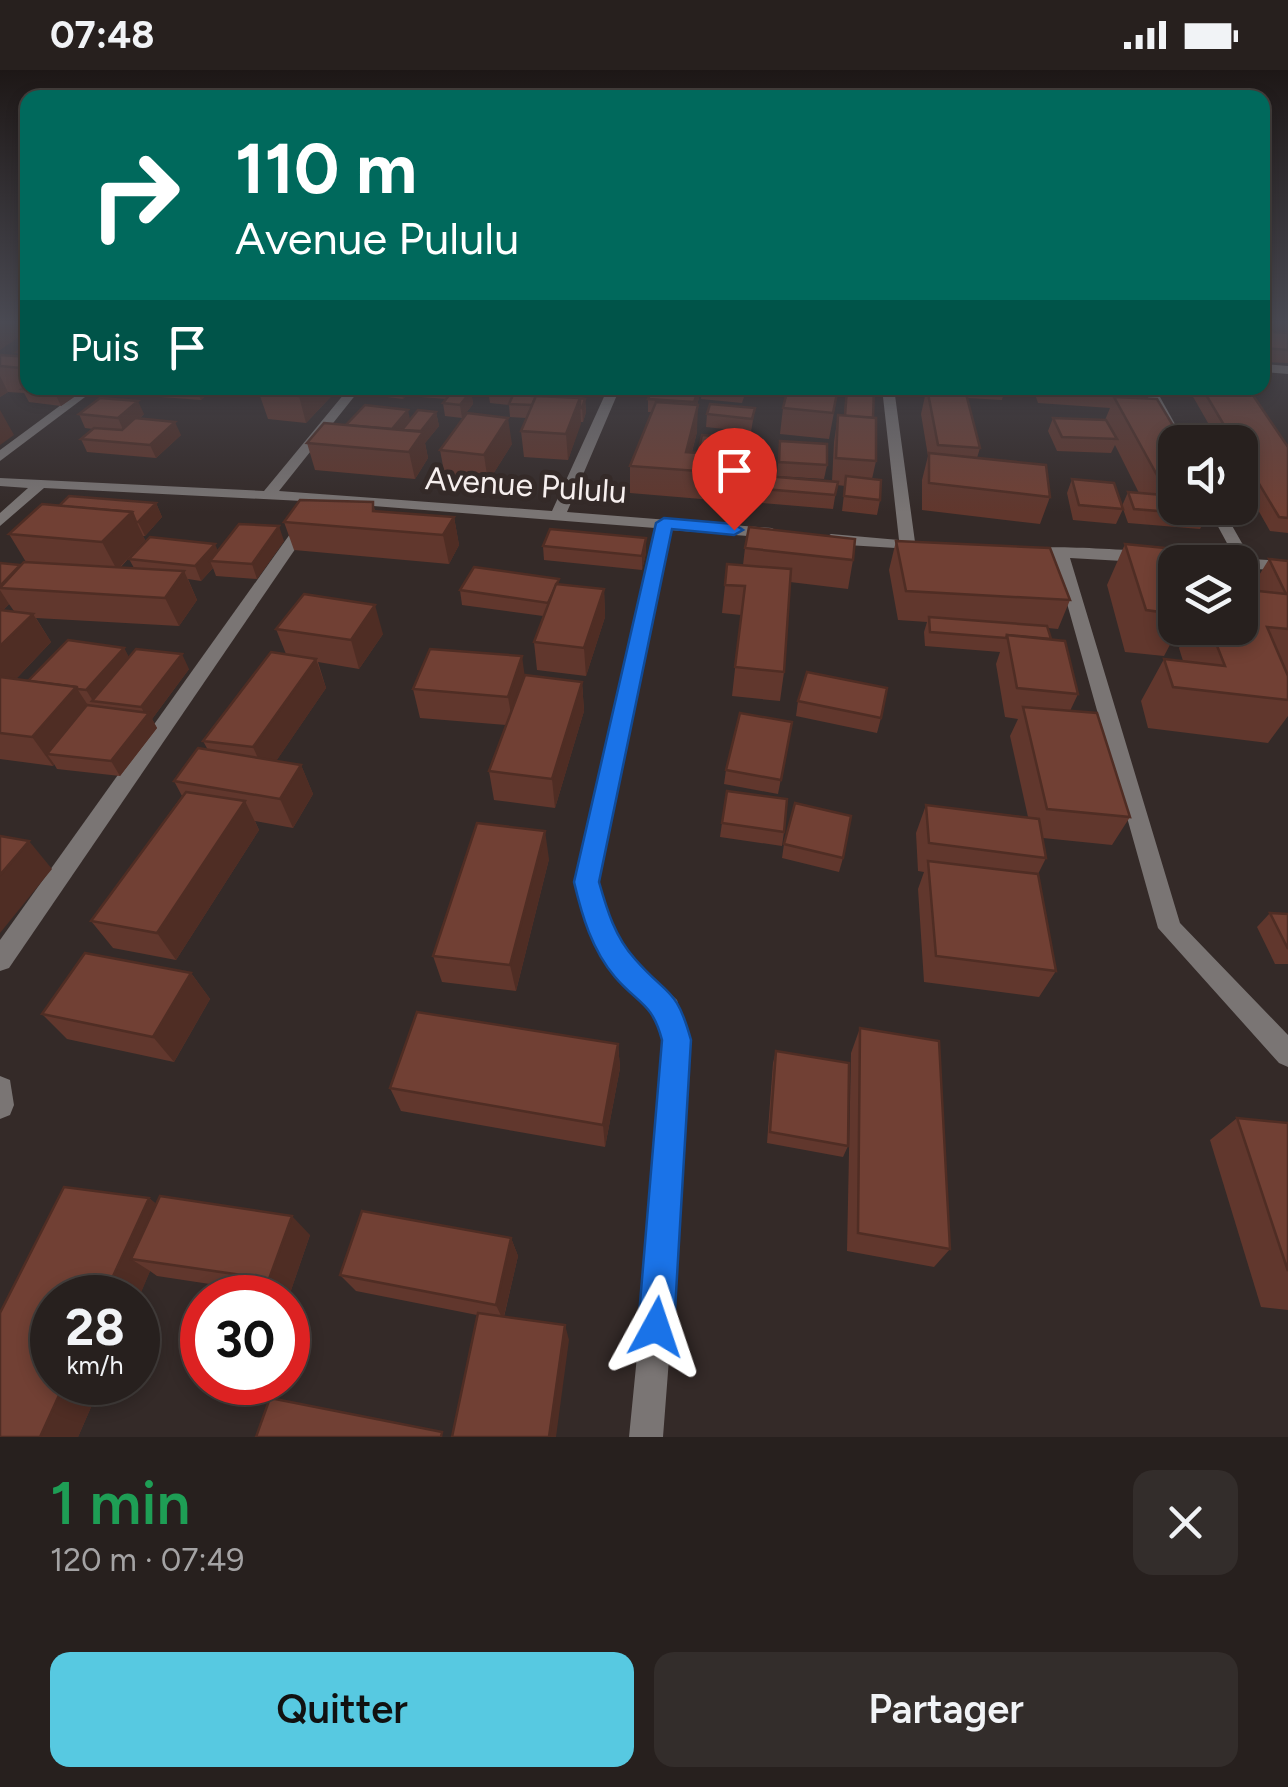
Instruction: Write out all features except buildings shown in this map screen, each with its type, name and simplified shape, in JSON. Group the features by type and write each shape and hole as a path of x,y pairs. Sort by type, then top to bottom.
{"street":[{"path":"0,457 82,395"},
{"path":"267,497 350,395"},
{"path":"558,515 611,395"},
{"path":"889,395 908,546"},
{"path":"1153,395 1170,425"},
{"name":"Avenue Pululu","path":"0,482 322,498 796,536"},
{"path":"0,521 39,484"},
{"path":"0,960 322,498"},
{"path":"646,1437 670,1164 676,1040 668,1008 624,967 598,924 586,882 664,523"},
{"path":"814,537 946,548"},
{"path":"1003,550 1158,557"},
{"path":"1060,552 1170,928 1288,1054"},
{"path":"1258,563 1288,566"},
{"path":"0,1089 0,1105"}],"route":[{"path":"656,1327 676,1040 668,1008 624,967 598,924 586,882 664,523 734,530"}]}
